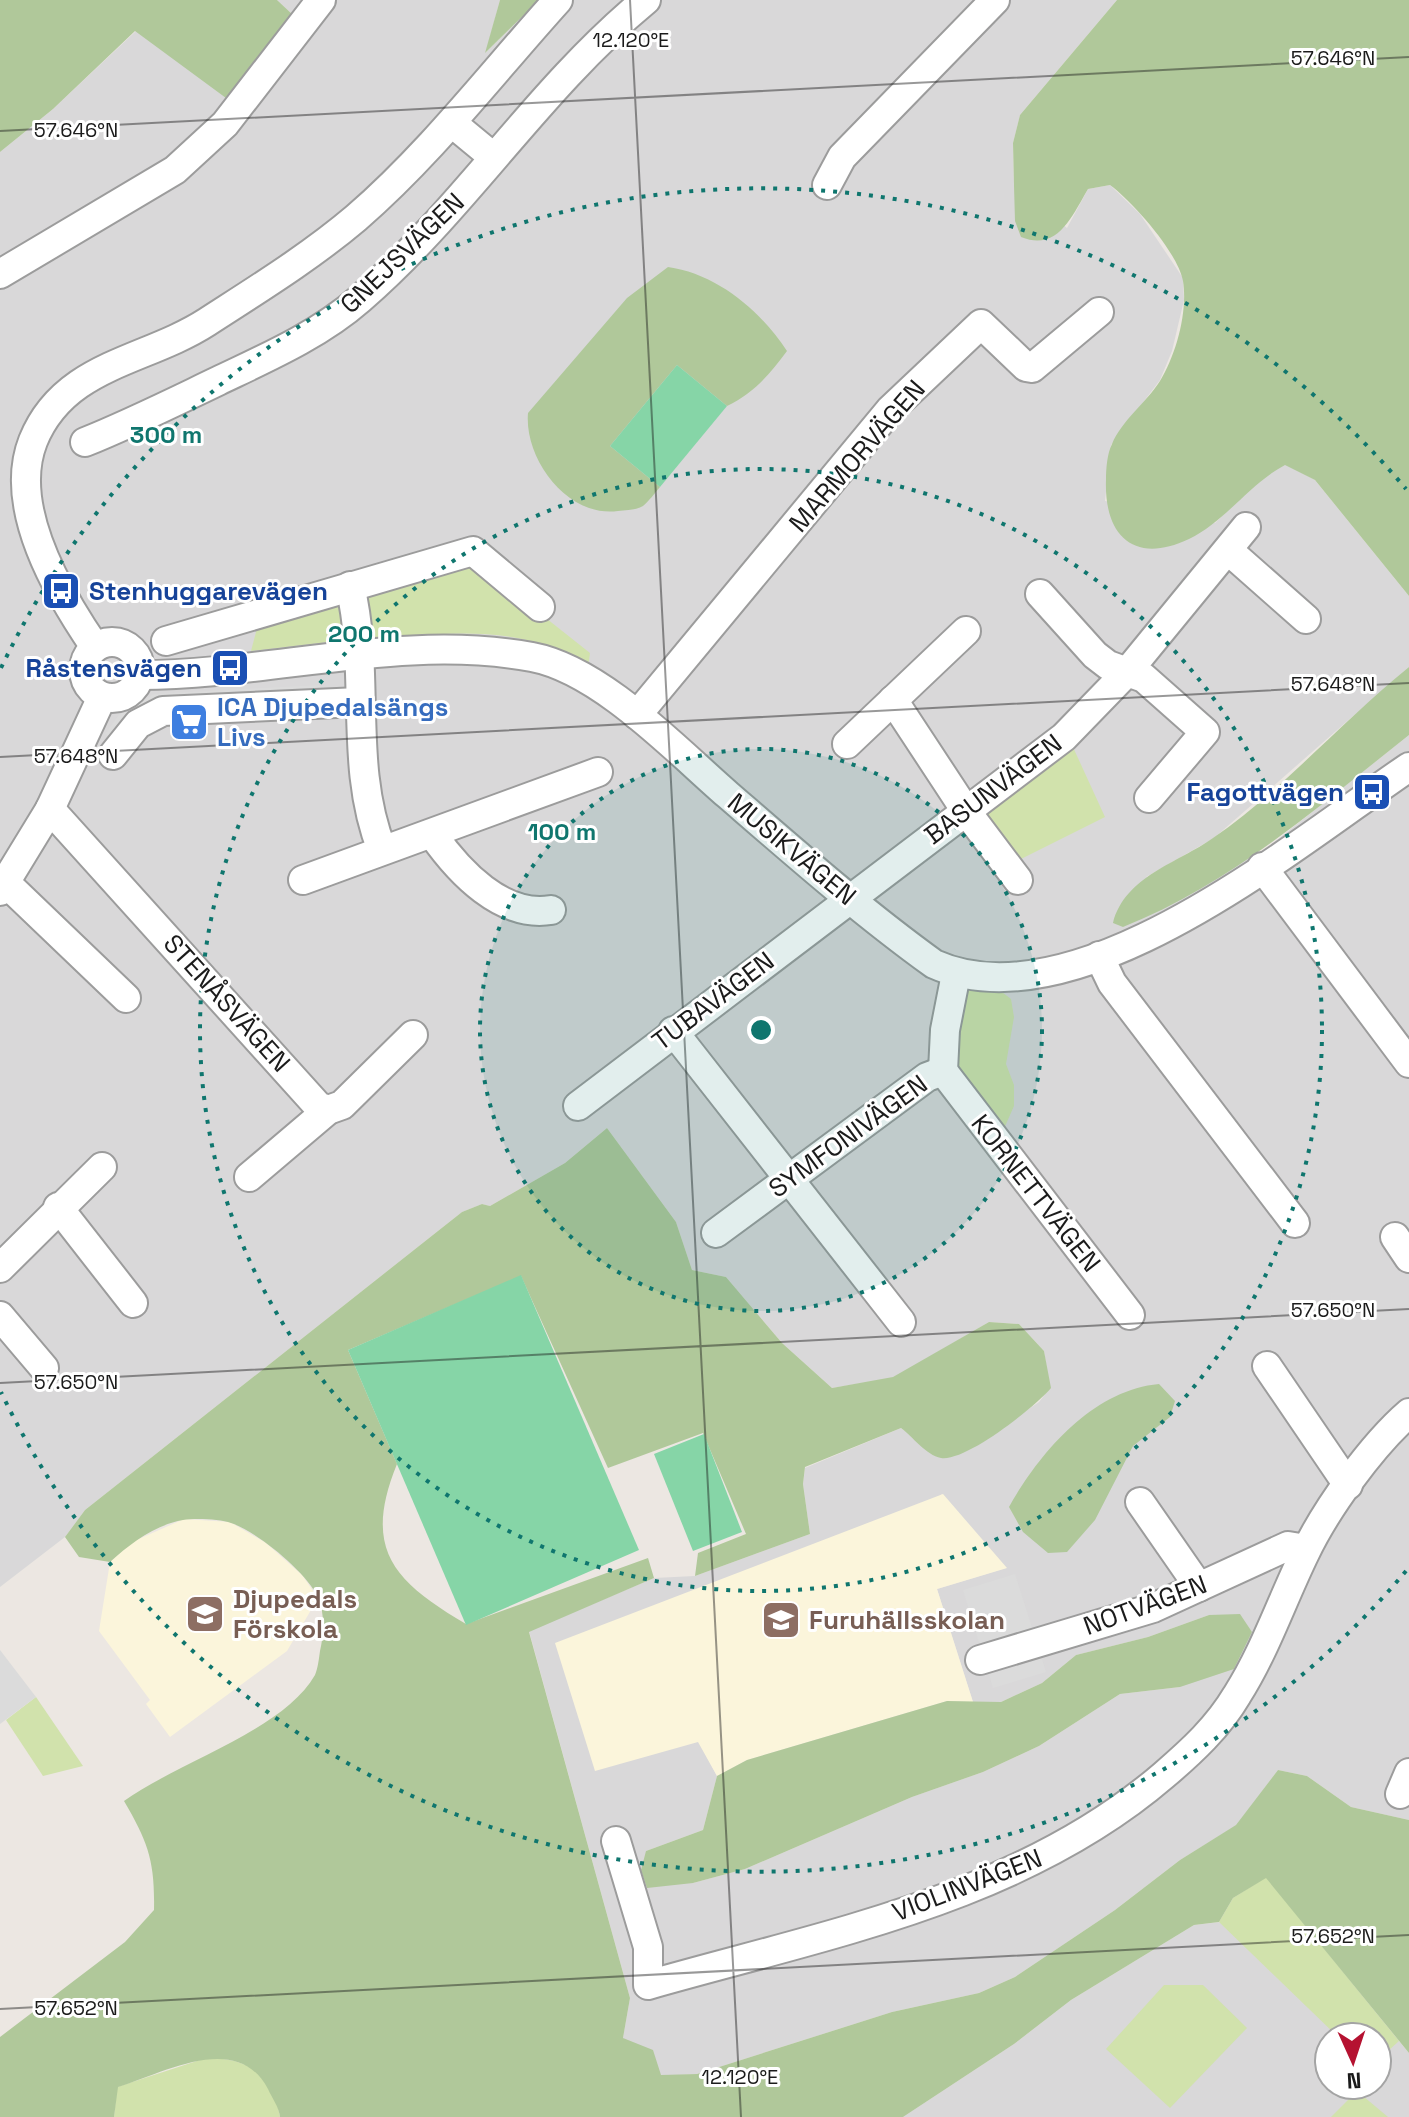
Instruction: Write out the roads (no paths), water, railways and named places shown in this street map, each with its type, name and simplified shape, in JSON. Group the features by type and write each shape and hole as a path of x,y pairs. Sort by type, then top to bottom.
{"street":[{"path":"0,274 175,170 225,124 321,0"},
{"path":"95,647 75,619 47,562 25,500 12,476 41,423 72,386 201,325 315,251 392,184 452,123 558,0"},
{"name":"GNEJSVÄGEN","path":"85,442 278,353 347,309 470,188 492,156 584,56 646,0"},
{"path":"827,185 842,157 995,0"},
{"path":"452,123 492,156"},
{"name":"MARMORVÄGEN","path":"637,715 890,410 981,324 1026,367 1032,368 1041,365 1099,312"},
{"name":"BASUNVÄGEN","path":"850,898 1064,737 1128,671 1246,527"},
{"path":"166,641 473,551 540,607"},
{"path":"1229,551 1306,619"},
{"path":"350,586 358,656 365,789 382,850"},
{"path":"1040,594 1095,655 1108,665 1144,678 1205,732 1149,798"},
{"path":"847,744 966,631"},
{"path":"111,642 127,646 137,658 140,675 133,689 124,696 102,697 89,687 83,671 85,660 95,647 111,642"},
{"name":"MUSIKVÄGEN","path":"140,675 193,673 358,656 456,651 536,658 571,673 637,715 850,898 934,964 956,974 990,979 1050,974 1099,956 1201,907 1409,767"},
{"path":"102,697 50,809 3,887 16,888 126,998"},
{"path":"893,700 966,811 1018,880"},
{"path":"113,755 138,724 163,711 359,702"},
{"path":"303,880 382,850 433,835 598,772"},
{"name":"STENÅSVÄGEN","path":"50,809 318,1106 328,1110"},
{"path":"433,835 481,887 517,910 533,913 551,910"},
{"path":"1262,867 1409,1063"},
{"name":"TUBAVÄGEN","path":"578,1106 850,898"},
{"path":"1099,956 1112,983 1295,1223"},
{"name":"SYMFONIVÄGEN","path":"716,1233 789,1176 927,1077 943,1071 945,1030 956,974"},
{"path":"673,1031 901,1322"},
{"path":"249,1177 328,1110 342,1105 413,1035"},
{"name":"KORNETTVÄGEN","path":"943,1071 1130,1315"},
{"path":"0,1268 58,1207 102,1167"},
{"path":"58,1207 133,1303"},
{"path":"0,1316 44,1368"},
{"path":"1267,1366 1348,1485"},
{"name":"VIOLINVÄGEN","path":"616,1841 648,1947 648,1985 939,1901 983,1884 1069,1843 1132,1802 1204,1740 1237,1696 1306,1549 1348,1485 1409,1413"},
{"path":"1140,1502 1199,1587"},
{"name":"NOTVÄGEN","path":"980,1660 1153,1608 1288,1546 1306,1549"}],"place":[{"name":"Stenhuggarevägen","path":"61,591"},
{"name":"Råstensvägen","path":"230,668"},
{"name":"ICA Djupedalsängs Livs","path":"189,722"},
{"name":"Fagottvägen","path":"1372,792"},
{"name":"Djupedals Förskola","path":"205,1614"},
{"name":"Furuhällsskolan","path":"781,1620"}]}
